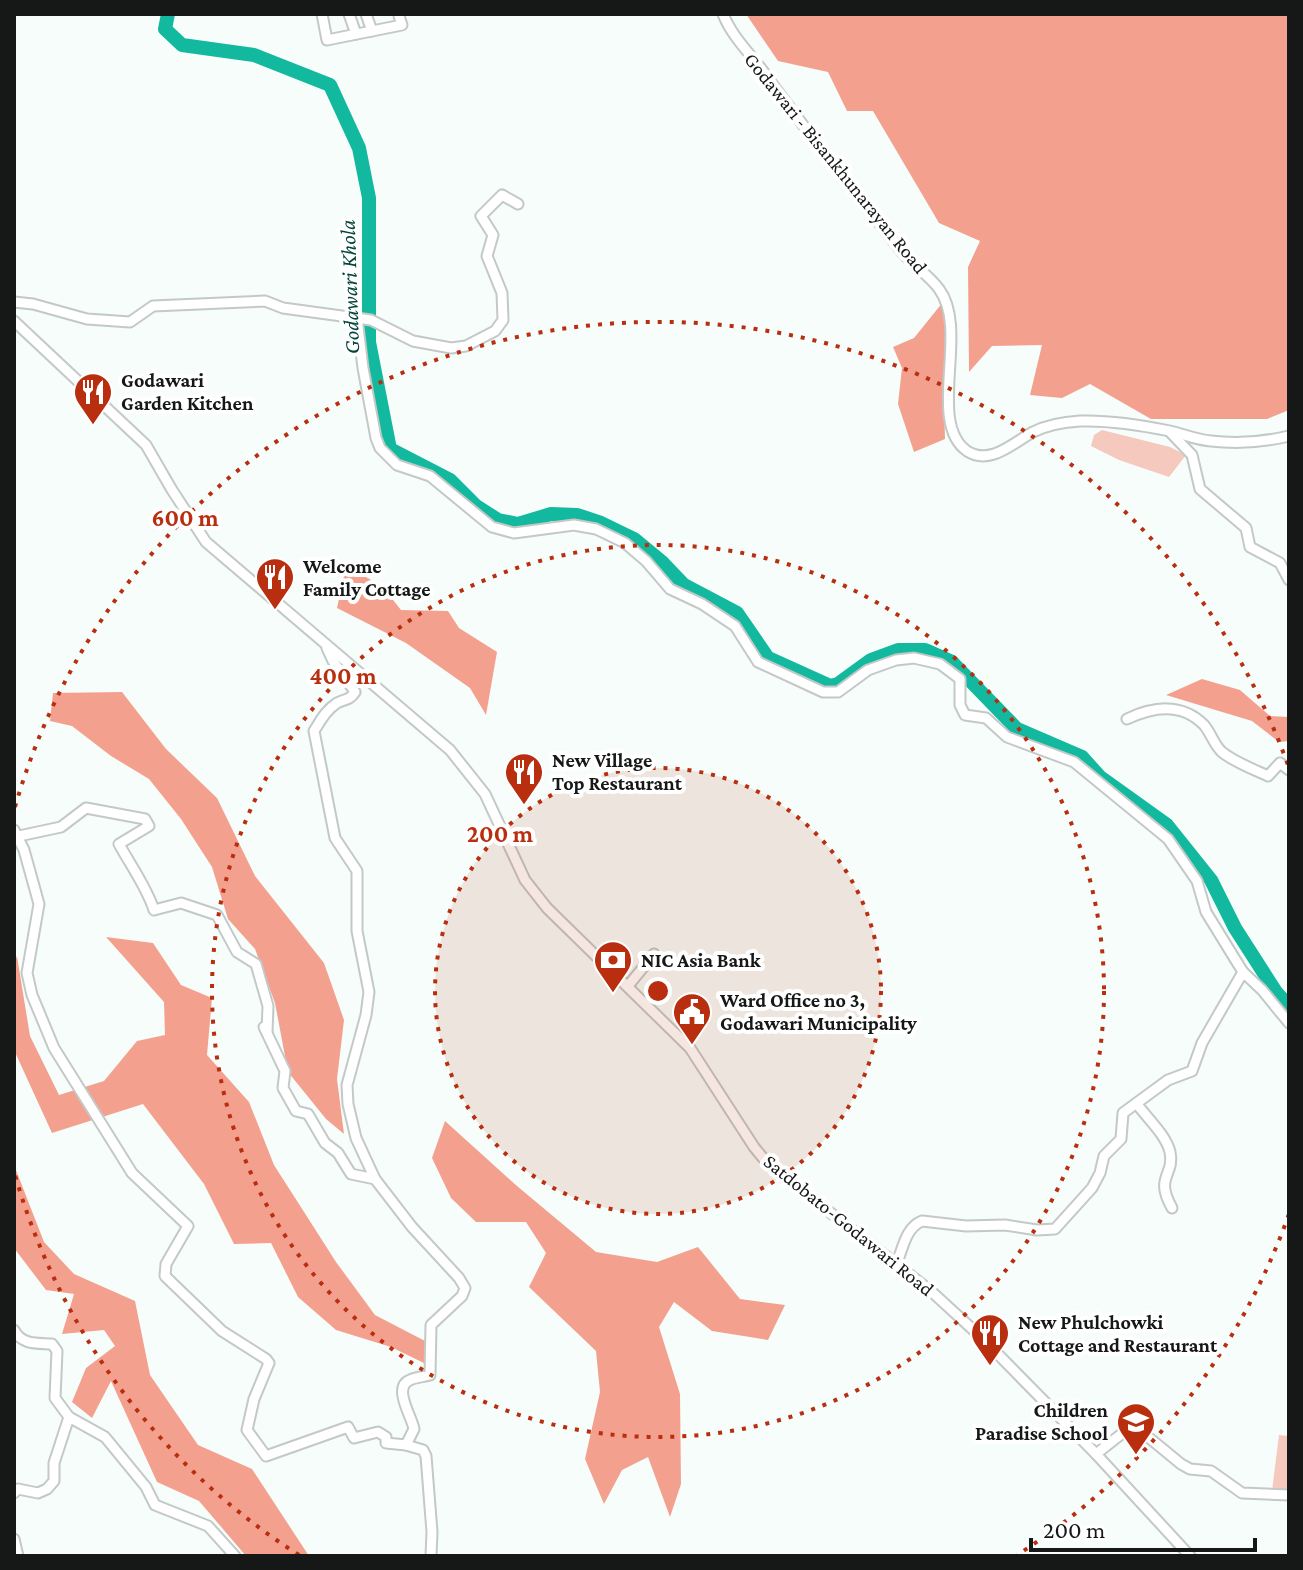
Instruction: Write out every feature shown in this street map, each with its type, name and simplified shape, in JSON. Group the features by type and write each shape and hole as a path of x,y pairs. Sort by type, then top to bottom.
{"street":[{"path":"322,14 327,40 402,25 401,15"},
{"path":"349,14 356,34"},
{"path":"366,14 372,31"},
{"name":"Godawari - Bisankhunarayan Road","path":"723,14 733,35 767,76 801,126 901,252 943,294 948,310 951,357 951,431 959,443 973,454 986,456 998,453 1034,432 1078,421 1106,421 1209,441 1259,442 1289,436"},
{"path":"14,302 87,319 130,322 153,306 265,301 283,308 371,320 413,341 451,348 466,346 495,331 503,320 502,293 487,256 493,235 481,216 502,195 518,204"},
{"path":"357,318 376,438 387,457 397,465 430,476 450,490 478,518 506,532 574,525 596,529 625,543 646,561 670,589 702,604 735,626 758,662 823,692 838,692 868,670 896,660 914,658 940,664 960,679 960,705 965,715 986,718 1007,737 1074,762 1168,839 1197,881 1206,912 1243,972 1289,1023"},
{"name":"Satdobato-Godawari Road","path":"14,321 146,445 206,542 450,750 485,794 525,880 547,908 690,1048 768,1164 932,1292 981,1337 1096,1454 1190,1556"},
{"path":"1168,431 1192,455 1200,489 1246,528 1250,547 1280,563 1289,580"},
{"path":"326,645 333,661 355,692 351,698 336,704 324,714 314,731 335,838 357,871 357,931 369,992 366,1015 350,1067 348,1104 356,1138 375,1179 465,1288 462,1296 431,1325 430,1375 408,1380 403,1385 402,1395 414,1429 406,1445"},
{"path":"1127,719 1164,707 1185,712 1203,724 1221,751 1235,760 1268,776 1280,763 1289,770"},
{"path":"375,1179 351,1174 338,1153 325,1143 308,1114 296,1111 283,1088 285,1071 264,1028 268,1006 256,964 237,952 217,915 181,903 154,910 146,888 119,844 149,826 145,819 86,808 61,827 16,833 39,904 27,973 32,995 54,1048 132,1173 188,1226 166,1264 165,1276 222,1331 269,1363 254,1399 247,1430 266,1456 348,1427 354,1438 378,1432 386,1437 386,1443 423,1450 432,1532 431,1556"},
{"path":"628,986 654,954"},
{"path":"896,1265 912,1227 922,1221 1055,1229 1092,1188 1104,1156 1121,1139 1123,1113 1168,1080 1192,1071 1202,1043 1243,972"},
{"path":"1137,1104 1169,1148 1170,1159 1163,1191 1172,1208"},
{"path":"14,1330 18,1337 32,1343 52,1344 57,1351 55,1398 69,1417 105,1437 146,1487 155,1505 208,1526 235,1556"},
{"path":"14,1493 18,1489 38,1493 54,1481 54,1463 69,1417"},
{"path":"1096,1454 1124,1432 1136,1432 1147,1436 1181,1464 1190,1469 1211,1471 1242,1493 1289,1495"},
{"path":"14,1539 18,1556"}],"shaded area":[{"path":"746,14 1289,14 1289,410 1267,419 1151,419 1090,384 1062,398 1030,395 1042,345 992,346 969,372 968,267 980,241 939,223 873,111 847,111 828,72 778,61"},
{"path":"943,302 951,364 944,407 945,439 914,452 898,404 902,368 893,347 914,338"},
{"path":"1102,430 1170,447 1186,455 1169,477 1119,460 1091,446 1094,435"},
{"path":"346,566 382,586 401,610 448,611 459,628 497,652 486,715 470,688 406,643 337,608"},
{"path":"1202,679 1240,690 1270,716 1289,717 1289,741 1279,742 1252,721 1166,695"},
{"path":"122,692 166,749 217,798 255,876 324,963 344,1020 337,1079 344,1134 326,1119 288,1072 275,1003 255,949 228,919 212,867 181,819 149,779 111,756 72,726 50,721 53,693"},
{"path":"106,937 153,943 181,985 212,998 207,1055 249,1102 274,1165 336,1262 375,1315 425,1341 428,1365 391,1347 336,1330 298,1297 271,1243 234,1244 204,1184 143,1104 52,1133 14,1050 14,964 17,956 30,1036 59,1095 104,1081 137,1041 165,1035 164,1002"},
{"path":"445,1121 596,1252 657,1262 698,1247 740,1299 785,1305 768,1340 712,1331 674,1302 659,1327 680,1394 681,1484 670,1517 648,1457 622,1470 604,1504 585,1459 600,1392 596,1351 529,1287 546,1253 526,1222 476,1222 451,1198 432,1158"},
{"path":"14,1165 44,1242 74,1274 135,1301 150,1375 198,1445 252,1469 309,1556 246,1556 199,1501 157,1482 111,1381 92,1418 72,1402 86,1368 115,1346 104,1330 62,1334 74,1294 46,1290 14,1248"},
{"path":"1279,1435 1289,1436 1289,1491 1272,1491"}],"waterway":[{"name":"Godawari Khola","path":"168,14 165,29 182,45 254,55 330,85 359,148 369,198 369,342 390,449 450,480 476,506 498,520 518,524 551,514 577,515 634,539 684,585 737,613 768,658 830,686 838,684 871,660 898,650 925,650 952,662 1017,729 1082,757 1100,777 1167,825 1211,880 1235,928 1276,992 1289,1006"}],"place":[{"name":"Godawari Garden Kitchen","path":"93,426"},
{"name":"Welcome Family Cottage","path":"275,611"},
{"name":"New Village Top Restaurant","path":"524,806"},
{"name":"NIC Asia Bank","path":"613,994"},
{"name":"Ward Office no 3, Godawari Municipality","path":"692,1046"},
{"name":"New Phulchowki Cottage and Restaurant","path":"990,1367"},
{"name":"Children Paradise School","path":"1136,1456"}]}
